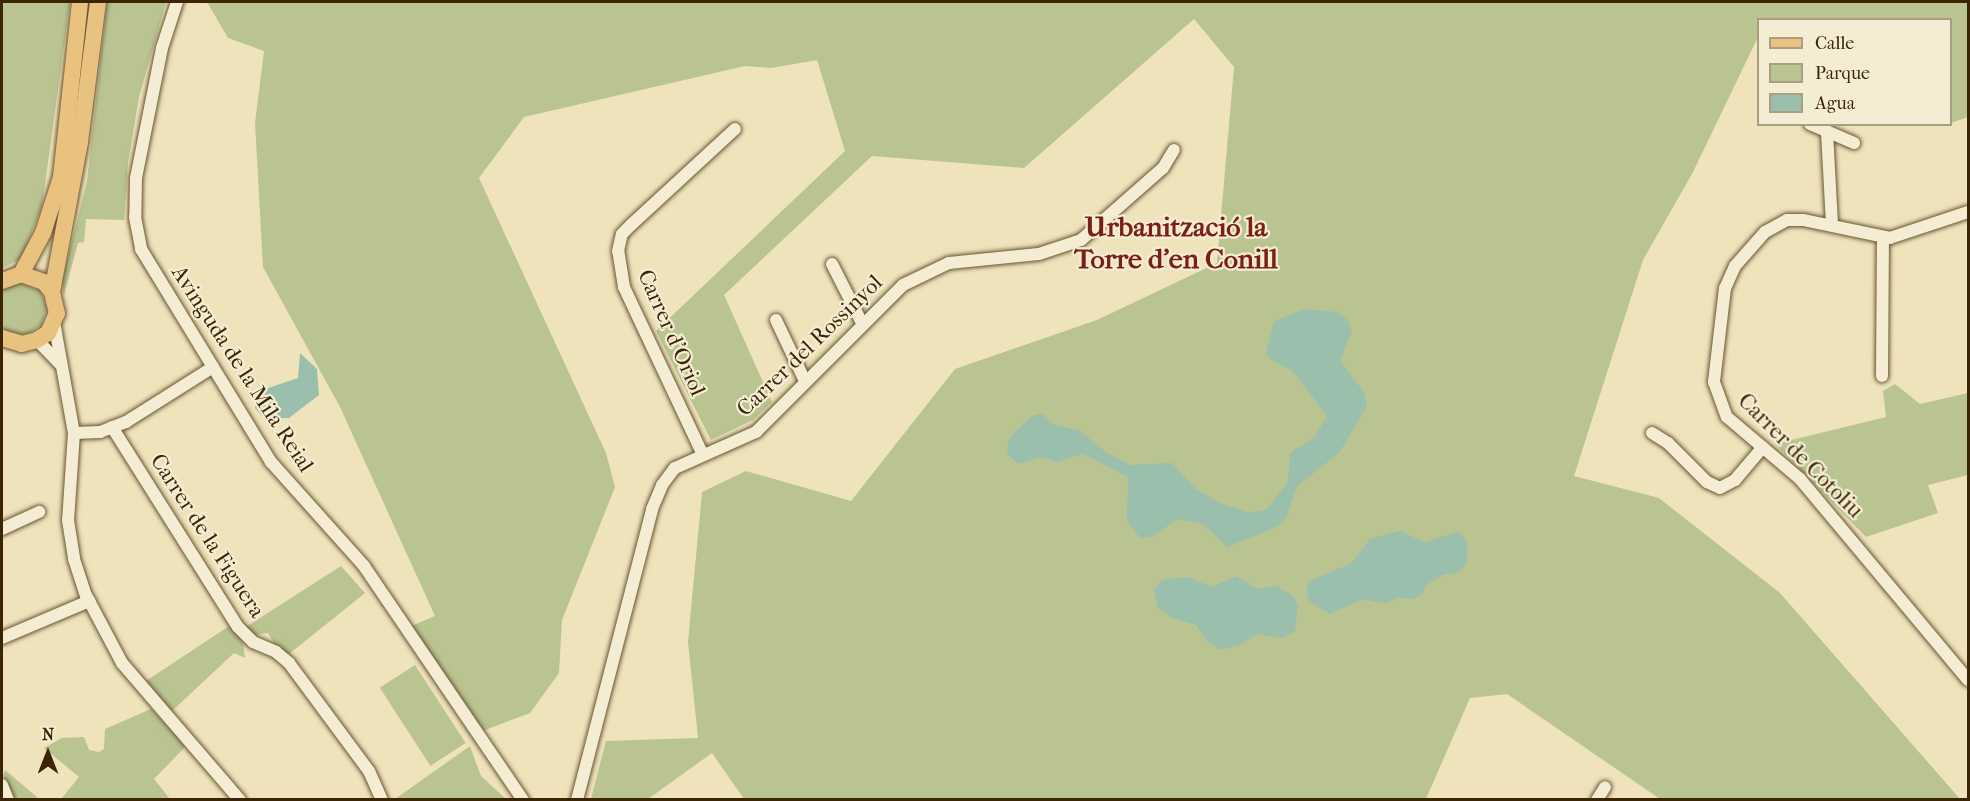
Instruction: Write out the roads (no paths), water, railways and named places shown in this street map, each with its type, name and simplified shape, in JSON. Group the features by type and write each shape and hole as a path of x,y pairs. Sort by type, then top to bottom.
{"main road":[{"path":"21,274 43,233 61,177 80,2"},
{"path":"52,292 80,142 98,2"},
{"path":"2,281 21,274 39,279 52,292 57,304 54,322 38,340 22,344 3,340"}],"street":[{"name":"Avinguda de la Mila Reial","path":"177,2 162,48 138,167 135,217 141,249 271,462 364,566 523,800"},
{"path":"1814,126 1854,143"},
{"name":"Carrer d'Oriol","path":"704,455 624,287 618,251 622,234 735,129"},
{"path":"1827,132 1832,224"},
{"name":"Carrer del Rossinyol","path":"577,800 652,509 662,485 675,468 756,432 903,285 934,268 1061,250 1081,240 1163,168 1174,150"},
{"name":"Carrer de Cotoliu","path":"1968,212 1914,232 1883,238 1832,224 1787,220 1765,232 1735,266 1725,288 1714,365 1718,400 1726,417 1763,447 1819,499 1968,680"},
{"path":"1882,376 1883,238"},
{"path":"832,264 863,325"},
{"path":"776,320 805,381"},
{"path":"54,322 74,433 68,520 74,559 89,601 122,663 240,800"},
{"path":"38,340 60,364"},
{"path":"74,433 112,427 143,412 213,367"},
{"name":"Carrer de la Figuera","path":"112,427 238,627 253,642 276,652 289,663 369,771 382,800"},
{"path":"1652,434 1668,443 1707,482 1720,488 1735,480 1763,447"},
{"path":"2,529 39,512"},
{"path":"2,638 89,601"},
{"path":"2,785 8,800"},
{"path":"1597,800 1605,787"}],"water":[{"path":"1305,309 1337,312 1347,319 1352,331 1340,360 1365,394 1367,406 1339,453 1297,486 1286,519 1276,527 1227,547 1203,524 1178,519 1151,537 1140,538 1127,521 1128,477 1083,454 1057,462 1042,457 1018,464 1007,454 1008,441 1017,430 1032,416 1042,413 1053,424 1080,431 1107,453 1130,465 1172,463 1195,488 1219,503 1250,513 1267,509 1288,482 1290,453 1314,438 1327,416 1292,370 1274,362 1266,354 1274,321"},
{"path":"300,353 317,369 319,395 289,418 264,418 255,408 256,397 268,388 298,378"},
{"path":"1400,531 1425,542 1458,532 1467,541 1467,563 1459,572 1443,575 1426,585 1423,593 1414,599 1397,598 1385,604 1363,599 1330,614 1309,601 1306,590 1309,581 1352,563 1370,539"},
{"path":"1236,576 1257,589 1277,586 1294,597 1298,605 1295,631 1283,638 1257,634 1240,645 1220,650 1208,642 1196,625 1172,618 1157,607 1154,590 1162,580 1187,577 1212,587"}],"district":[{"name":"Urbanització la Torre d'en Conill","path":"1176,243"}]}
